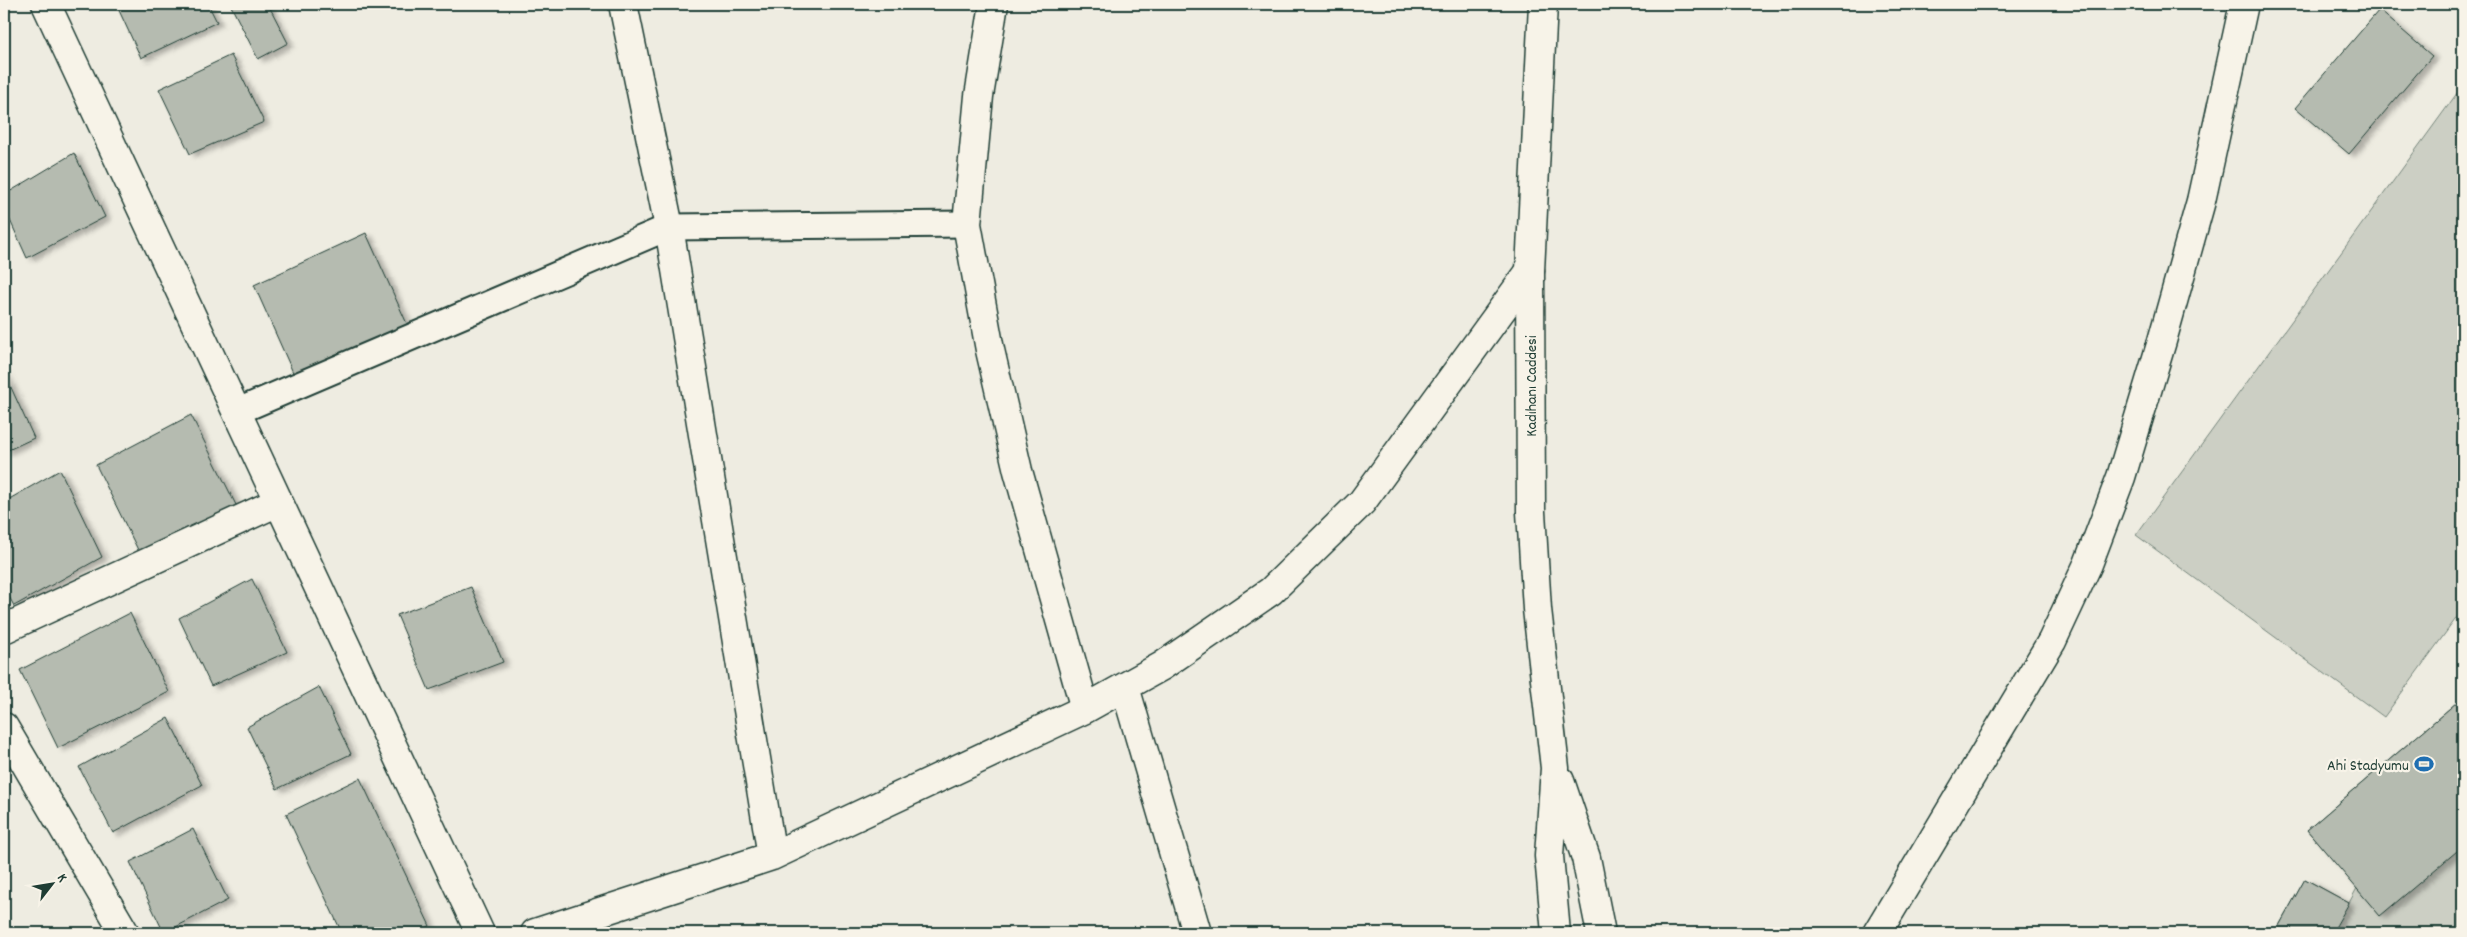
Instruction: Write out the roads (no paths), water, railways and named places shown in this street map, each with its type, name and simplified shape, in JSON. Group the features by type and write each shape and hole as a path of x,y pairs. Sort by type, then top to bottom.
{"street":[{"path":"46,4 480,933"},
{"path":"623,4 669,227 772,856"},
{"path":"994,4 980,96 967,224 990,350 1016,462 1085,710"},
{"name":"Kadıhanı Caddesi","path":"1543,4 1530,271 1531,512 1537,609 1555,768"},
{"path":"1877,933 2052,641 2088,564 2121,477 2165,332 2200,201 2244,4"},
{"path":"535,933 772,856 1085,710 1162,666 1271,591 1362,502 1530,271"},
{"path":"4,629 278,502"},
{"path":"1126,687 1197,933"},
{"path":"4,727 125,933"},
{"path":"1555,768 1550,856 1556,933"},
{"path":"1555,768 1586,858 1601,933"}],"lane":[{"path":"236,412 669,227 967,224"}],"place":[{"name":"Ahi Stadyumu","path":"2424,764"}]}
